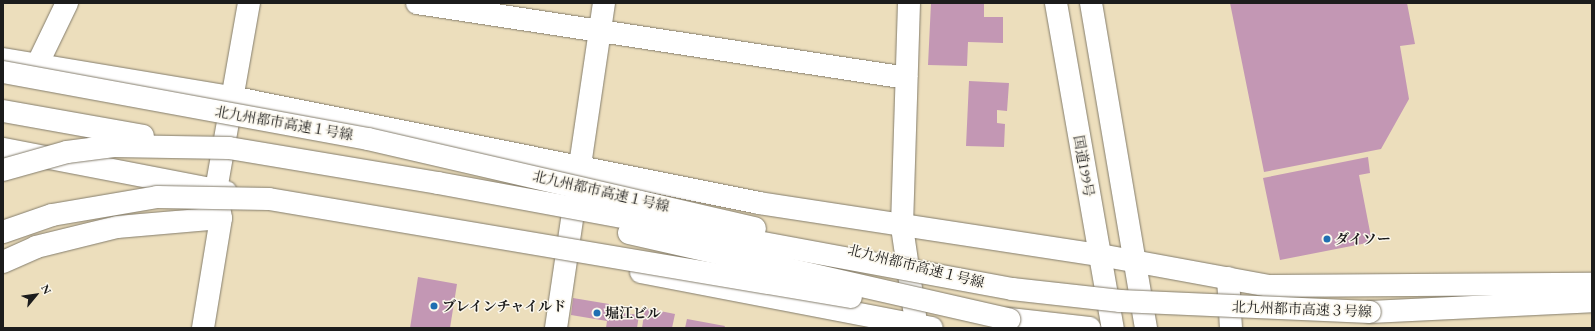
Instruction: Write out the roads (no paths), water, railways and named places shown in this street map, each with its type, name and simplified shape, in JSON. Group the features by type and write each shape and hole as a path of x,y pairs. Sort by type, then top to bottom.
{"main road":[{"path":"37,65 67,3"},
{"path":"203,328 221,218 216,190 231,98 249,3"},
{"path":"417,3 906,78"},
{"path":"556,328 568,258 598,31 604,3"},
{"path":"3,150 922,327 902,227 909,3"},
{"name":"国道199号","path":"1056,3 1113,328"},
{"path":"1091,3 1146,328"},
{"path":"3,59 231,98 580,167 902,227 1100,255 1135,263 1269,286 1592,284"},
{"name":"北九州都市高速１号線","path":"3,72 368,138 1012,290"},
{"name":"北九州都市高速１号線","path":"3,111 599,226 1009,319"},
{"name":"北九州都市高速１号線","path":"3,170 67,152 114,146 161,144 229,148 438,183 1012,290"},
{"path":"3,232 52,215 157,197 269,199 762,283 1009,319 1089,328"},
{"path":"3,262 36,247 117,227 221,218"},
{"path":"1228,278 1231,328"},
{"name":"北九州都市高速３号線","path":"1012,290 1120,301 1370,312 1592,301"},
{"path":"1370,312 1592,315"}],"place":[{"name":"ダイソー","path":"1327,239"},
{"name":"ブレインチャイルド","path":"434,306"},
{"name":"堀江ビル","path":"597,313"}]}
